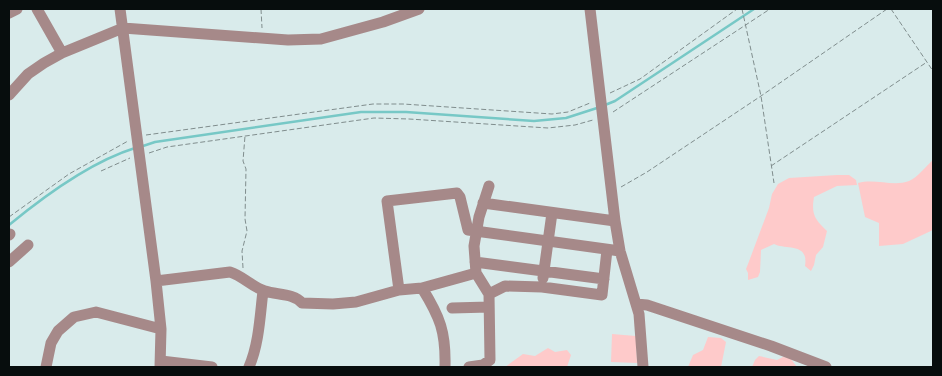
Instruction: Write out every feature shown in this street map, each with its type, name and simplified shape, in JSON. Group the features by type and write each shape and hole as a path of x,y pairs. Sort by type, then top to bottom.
{"street":[{"path":"9,13 17,9"},
{"path":"37,9 62,53"},
{"path":"120,9 156,281 161,329 160,364 212,367"},
{"path":"9,95 28,74 44,62 123,28 262,39 320,39 348,33 391,13 419,9"},
{"path":"590,9 615,221 620,252 639,314 643,367"},
{"path":"469,367 483,365 490,360 489,294 475,268 476,232 489,186"},
{"path":"399,290 387,202 457,193 460,197 468,230 620,252"},
{"path":"483,203 615,221"},
{"path":"542,287 552,213"},
{"path":"9,262 28,244"},
{"path":"489,294 505,286 542,287 602,294 607,250"},
{"path":"156,281 230,272 244,278 263,291 293,297 302,303 311,304 356,302 399,290 422,288 475,268 544,270 604,279"},
{"path":"422,288 436,312 443,330 445,367"},
{"path":"249,367 257,334 263,291"},
{"path":"636,304 647,305 762,343 826,367"},
{"path":"452,308 489,307"},
{"path":"46,367 51,343 58,331 74,317 96,312 161,329"}],"path":[{"path":"261,9 262,39"},
{"path":"9,217 69,174 128,141 171,131 365,104 403,104 552,114 568,112 640,79 736,9"},
{"path":"742,9 761,96 774,183"},
{"path":"102,171 139,155 167,147 374,118 548,128 575,124 614,112 770,9"},
{"path":"612,192 646,172 761,96 887,9"},
{"path":"891,9 933,71"},
{"path":"771,166 927,62"},
{"path":"244,278 242,251 247,231 245,219 246,169 243,154 245,136"}],"shaded area":[{"path":"933,160 933,230 903,244 879,246 879,223 865,217 858,183 871,181 903,183 919,174"},
{"path":"849,175 856,180 857,185 837,186 814,197 813,208 815,216 827,231 823,247 816,255 811,271 805,266 805,258 800,250 774,244 761,250 758,277 748,280 746,269 769,208 772,194 778,184 789,178"},
{"path":"612,334 636,336 637,363 611,362"},
{"path":"708,337 721,338 726,342 721,367 688,367 693,355 703,350"},
{"path":"548,348 555,352 567,350 571,355 567,367 505,367 523,354 535,356"},
{"path":"759,356 777,360 783,357 790,358 797,367 752,367"}],"waterway":[{"path":"605,105 615,101 754,9"},
{"path":"143,146 155,142 361,112 406,112 534,121 566,118 597,108"},
{"path":"9,225 69,181 102,162 135,148"}]}
